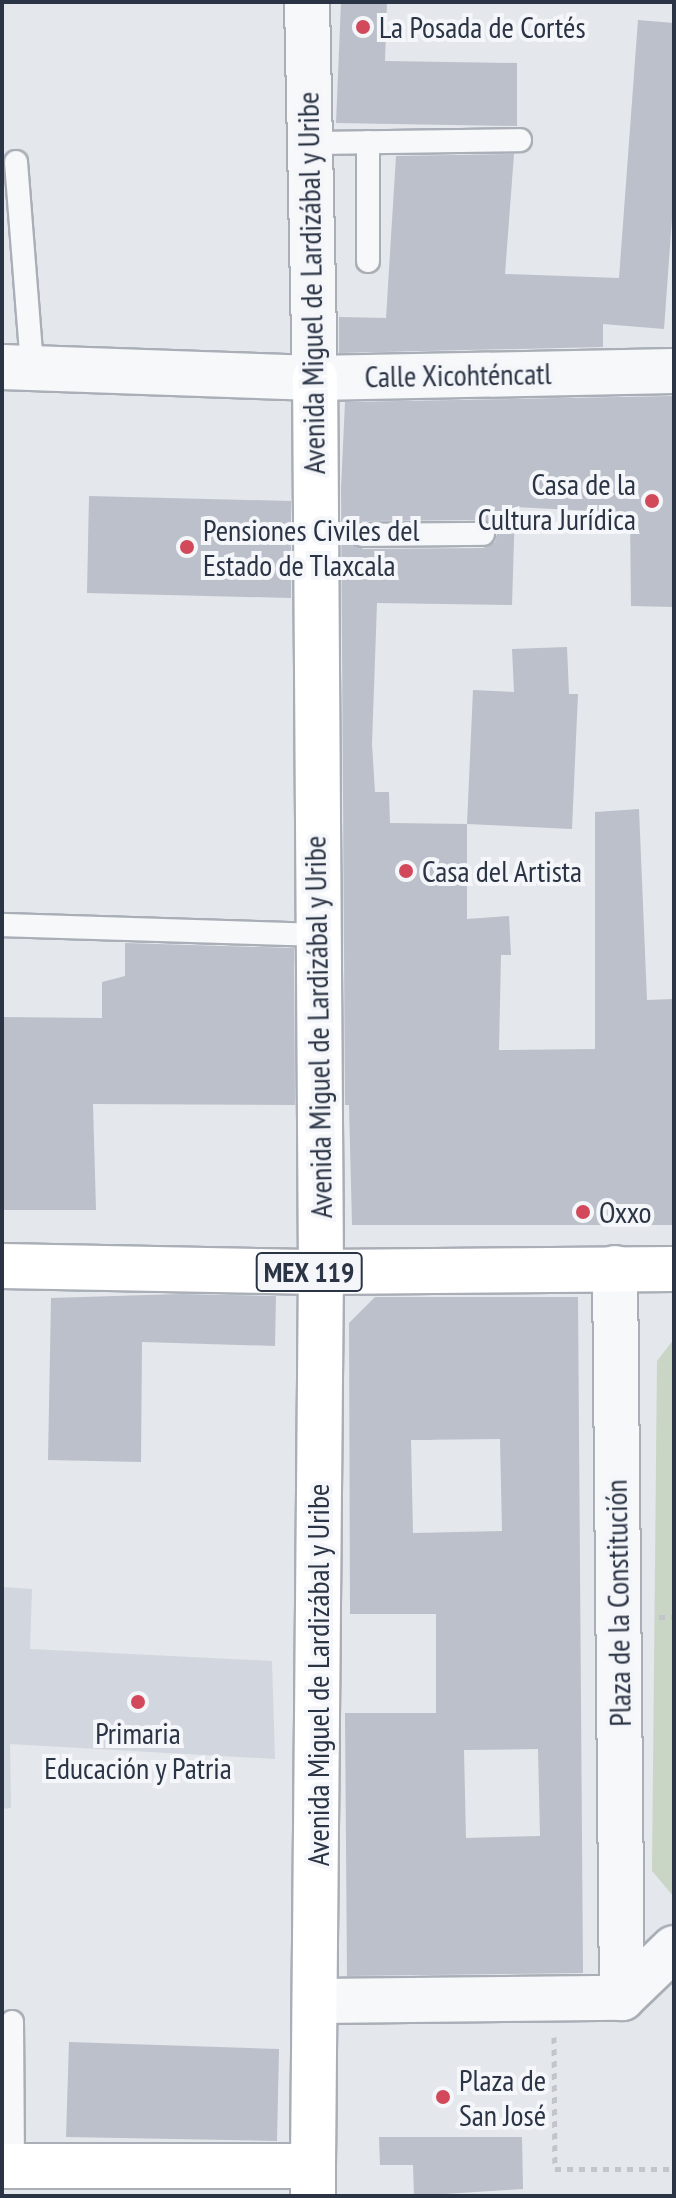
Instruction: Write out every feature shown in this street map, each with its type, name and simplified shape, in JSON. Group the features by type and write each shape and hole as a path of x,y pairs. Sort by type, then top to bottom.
{"street":[{"name":"Avenida Miguel de Lardizábal y Uribe","path":"307,2 315,378 326,536 317,935 321,1272 313,2181"},
{"name":"Calle Xicohténcatl","path":"17,367 315,378 674,371"},
{"name":"MEX 119","path":"2,1266 321,1272 674,1269"},
{"name":"Plaza de la Constitución","path":"615,1268 622,1998"},
{"path":"316,2001 622,1998 674,1948"},
{"path":"7,2166 313,2181"}],"lane":[{"path":"309,143 520,140"},
{"path":"368,142 368,261"},
{"path":"16,162 17,367"},
{"path":"363,535 483,534"},
{"path":"2,925 317,935"},
{"path":"7,2166 12,2022"}],"path":[{"path":"554,1998 555,2169 674,2169"}],"shaded area":[{"name":"Primaria Educación y Patria","path":"2,1587 32,1589 30,1649 272,1661 275,1759 10,1744 11,1808 2,1809"}],"green space":[{"path":"674,1339 674,1897 652,1871 657,1361"}],"building":[{"path":"341,2 387,2 385,61 517,63 517,126 336,123"},
{"path":"638,20 674,23 674,191 664,329 603,324 603,347 339,353 339,317 386,318 396,156 514,154 505,274 619,278"},
{"path":"674,396 674,607 631,606 630,513 515,507 512,605 377,603 372,744 375,792 389,792 390,823 467,824 467,919 509,916 511,955 501,955 499,1050 595,1049 595,812 639,809 647,1000 674,999 674,1225 352,1225 349,1105 345,1105 341,488 345,402","holes":["483,520 497,533 495,542 483,548 363,549 349,536 351,527 363,521"]},
{"name":"Pensiones Civiles del Estado de Tlaxcala","path":"89,496 291,501 291,598 87,593"},
{"path":"567,647 569,694 578,694 572,829 467,824 473,690 514,692 512,649"},
{"path":"125,943 294,948 295,1105 93,1104 96,1210 2,1210 2,1017 102,1018 102,982 125,976"},
{"path":"180,1294 276,1296 275,1346 142,1342 141,1462 48,1460 51,1298"},
{"path":"375,1297 578,1297 583,1973 347,1976 345,1713 436,1713 436,1614 350,1614 349,1323","holes":["500,1439 502,1531 413,1533 411,1440","538,1749 540,1836 466,1838 464,1750"]},
{"path":"69,2042 279,2049 277,2141 66,2137"},
{"path":"379,2137 522,2137 523,2189 414,2196 413,2165 380,2165"}],"place":[{"name":"La Posada de Cortés","path":"363,27"},
{"name":"Casa de la Cultura Jurídica","path":"652,501"},
{"name":"Pensiones Civiles del Estado de Tlaxcala","path":"187,547"},
{"name":"Casa del Artista","path":"406,871"},
{"name":"Oxxo","path":"583,1212"},
{"name":"Primaria Educación y Patria","path":"138,1702"},
{"name":"Plaza de San José","path":"443,2097"}]}
